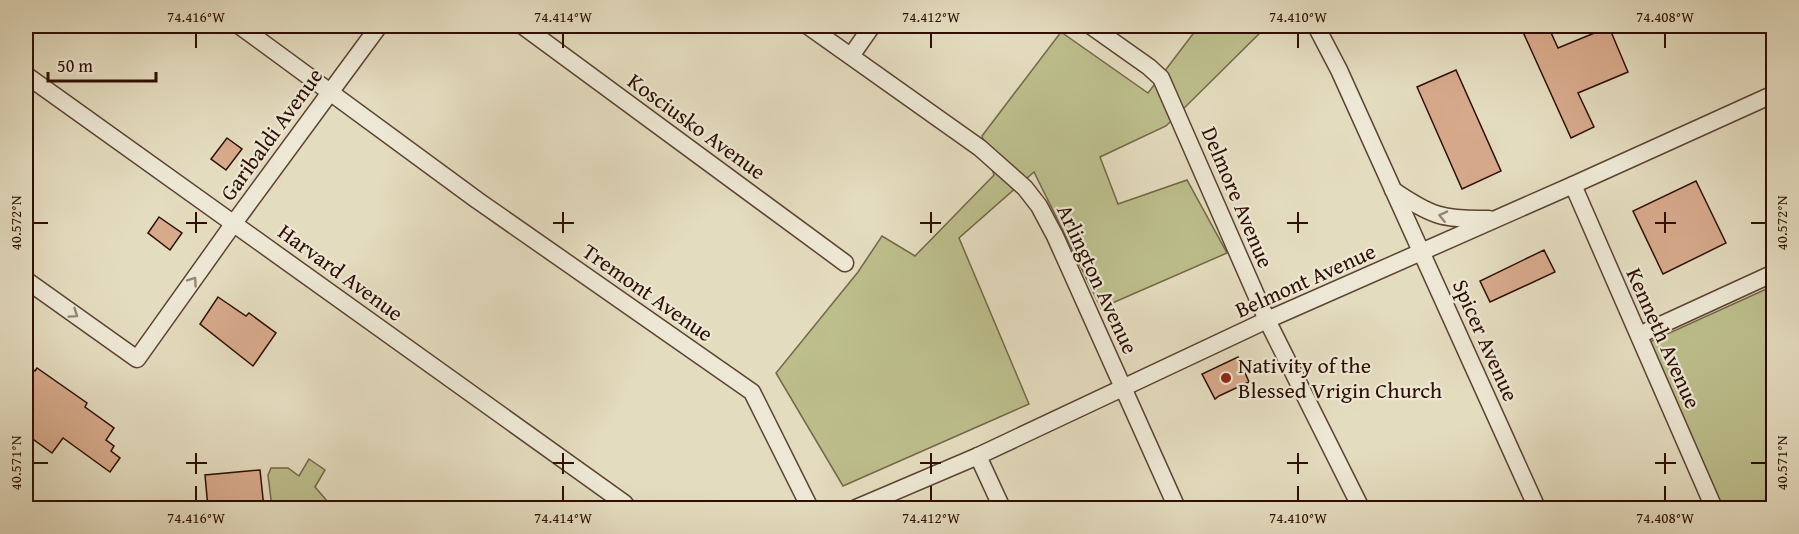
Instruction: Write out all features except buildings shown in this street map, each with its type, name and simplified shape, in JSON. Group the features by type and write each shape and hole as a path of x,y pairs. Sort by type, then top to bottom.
{"street":[{"name":"Tremont Avenue","path":"240,26 477,200 752,392 810,508"},
{"name":"Garibaldi Avenue","path":"26,280 137,359 379,26"},
{"name":"Kosciusko Avenue","path":"523,26 845,262"},
{"name":"Arlington Avenue","path":"808,26 980,148 1025,188 1039,206 1055,236 1177,508"},
{"path":"851,56 872,26"},
{"name":"Delmore Avenue","path":"1091,26 1161,78 1267,320 1361,508"},
{"name":"Spicer Avenue","path":"1316,26 1339,70 1538,508"},
{"name":"Harvard Avenue","path":"26,75 628,508"},
{"name":"Belmont Avenue","path":"856,508 978,456 1267,320 1498,219 1773,94"},
{"name":"Kenneth Avenue","path":"1573,185 1714,508"},
{"path":"1393,190 1429,212 1442,217 1498,219"},
{"path":"1639,336 1773,273"},
{"path":"978,456 1002,508"}],"green space":[{"path":"1199,26 1267,26 1166,126 1100,157 1118,204 1187,180 1227,253 1101,308 1034,172 959,238 1029,404 843,486 776,373 858,272 882,236 915,256 994,175 982,136 1061,32 1148,93"},
{"path":"1773,286 1773,508 1721,508 1645,344"},
{"path":"309,459 325,470 315,487 328,502 327,508 272,508 268,475 271,468 288,468 299,476"}],"place":[{"name":"Nativity of the Blessed Vrigin Church","path":"1226,378"}]}
